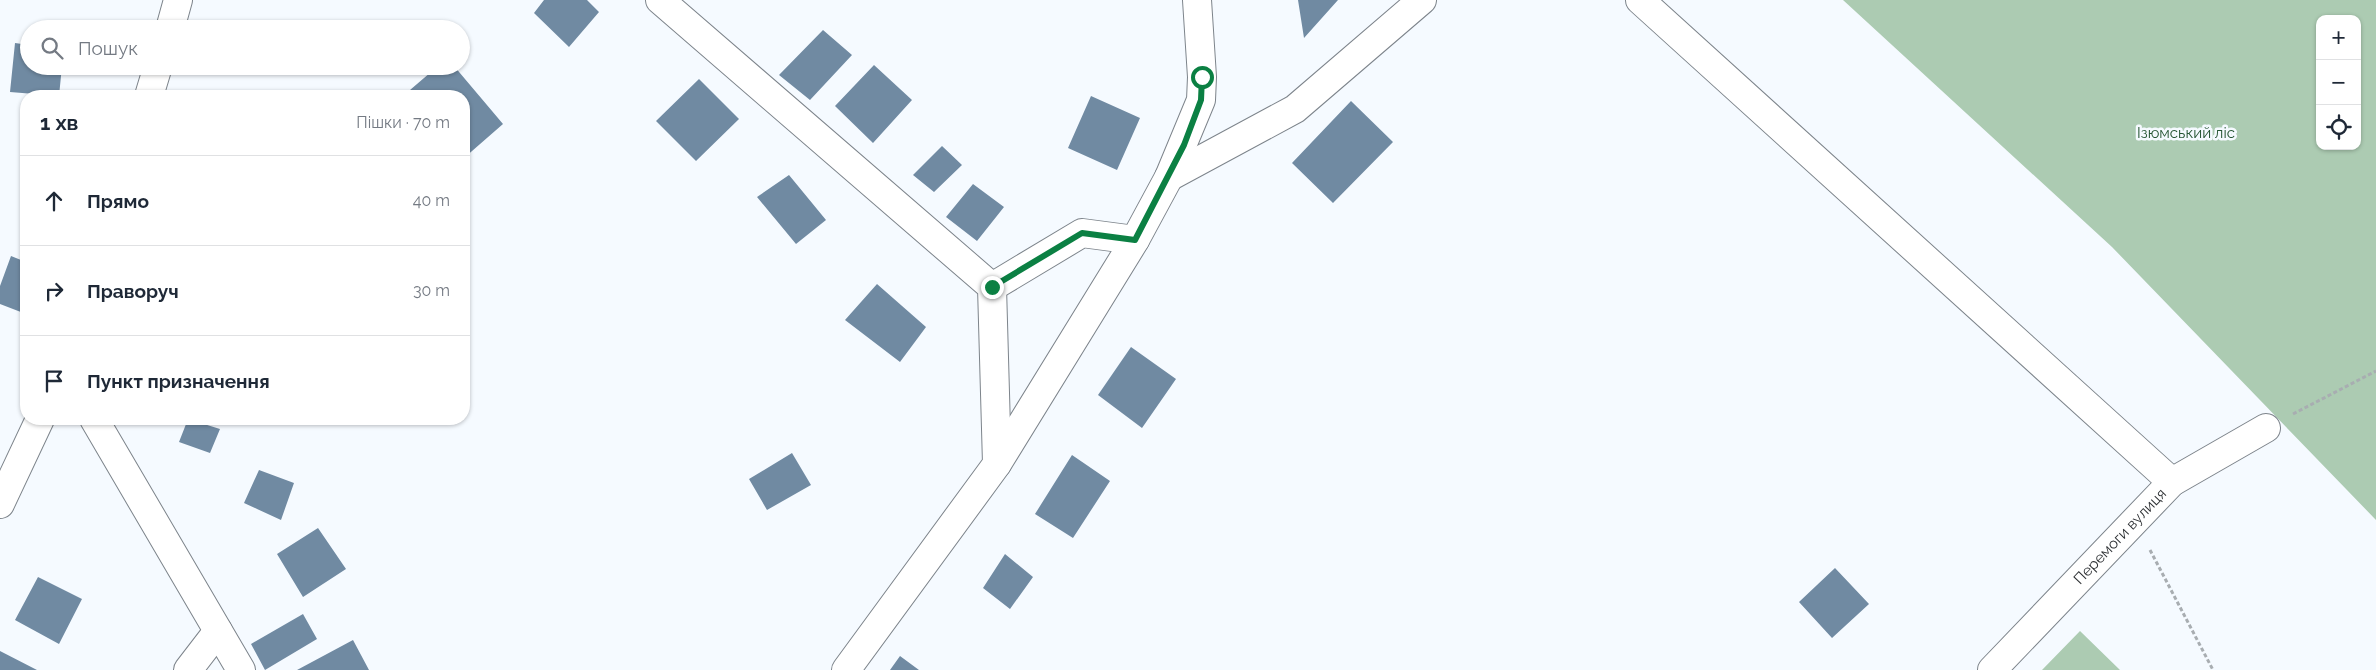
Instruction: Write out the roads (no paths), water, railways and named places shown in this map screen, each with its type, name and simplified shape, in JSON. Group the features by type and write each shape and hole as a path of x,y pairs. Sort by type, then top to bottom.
{"street":[{"path":"172,20 178,0"},
{"path":"660,0 992,287 997,464"},
{"path":"846,670 997,464 1135,240 1169,177 1201,100 1202,77 1197,0"},
{"path":"1169,177 1295,109 1422,0"},
{"path":"1640,0 2172,482"},
{"path":"151,90 155,75"},
{"path":"992,287 1082,233 1135,240"},
{"path":"0,504 37,425"},
{"path":"98,425 241,670"},
{"name":"Перемоги вулиця","path":"1992,670 2172,482 2266,428"},
{"path":"188,670 218,631"}],"park label":[{"name":"Ізюмський ліс","path":"2186,133"}]}
